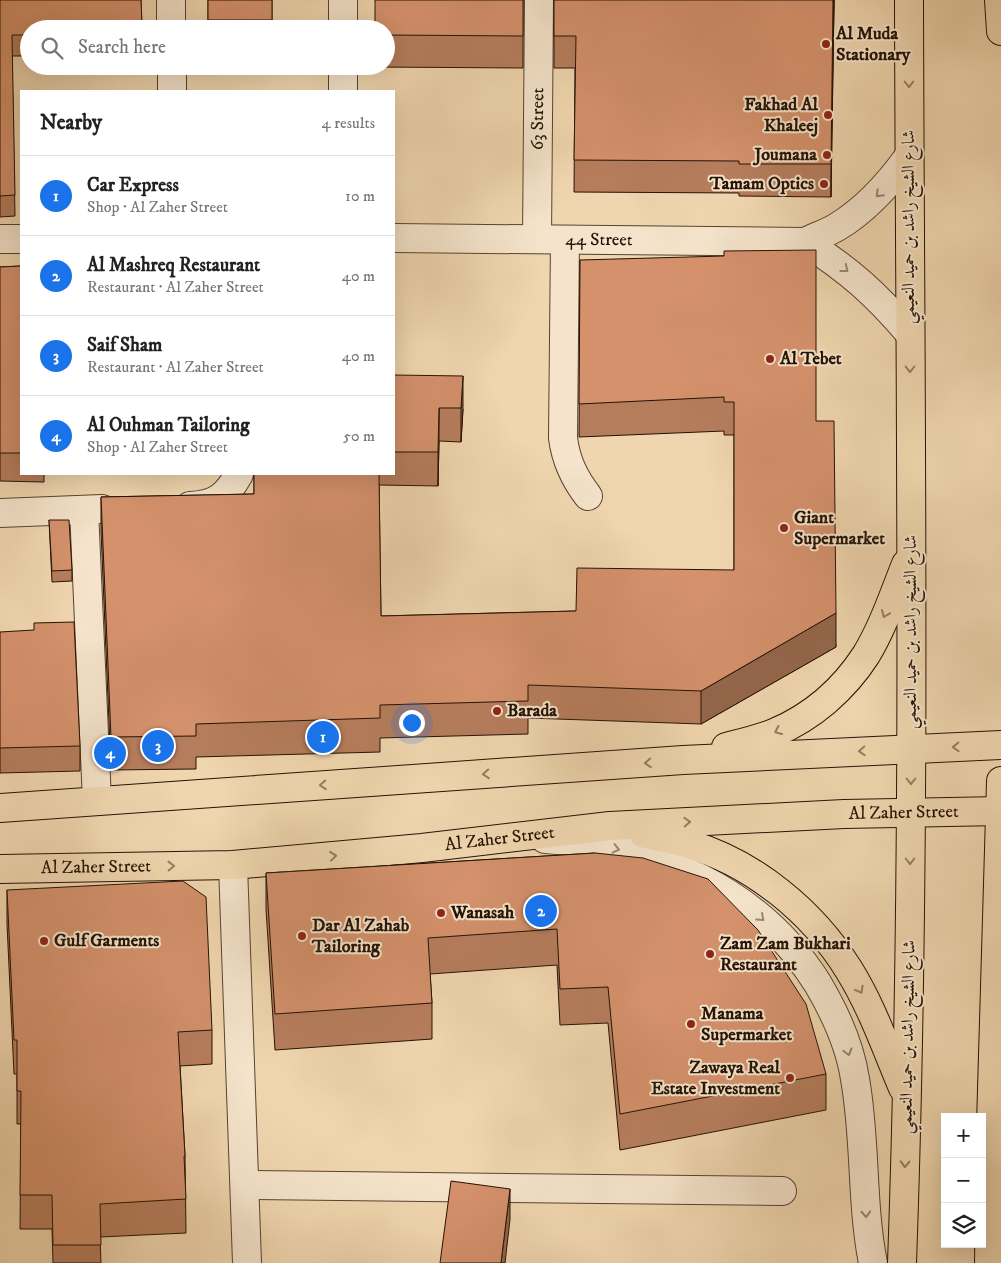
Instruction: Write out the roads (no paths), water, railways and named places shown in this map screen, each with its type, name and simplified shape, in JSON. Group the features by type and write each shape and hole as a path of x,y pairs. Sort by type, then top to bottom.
{"main road":[{"name":"شارع الشيخ راشد بن حميد النعيمي","path":"902,1263 908,1097 911,749 909,0"},
{"path":"999,0 1001,31"},
{"path":"683,760 773,734 821,706 841,687 866,654 876,636 911,553"},
{"path":"0,808 683,760 1001,746"},
{"path":"989,1263 1001,781"},
{"name":"Al Zaher Street","path":"0,870 233,865 610,826 844,814 1000,811"},
{"path":"610,826 688,844 727,859 782,895 803,913 849,970 865,999 908,1097"},
{"path":"991,1124 1001,1096"}],"street":[{"path":"171,0 171,20"},
{"path":"343,0 343,20"},
{"name":"63 Street","path":"537,239 539,0"},
{"path":"172,75 172,90"},
{"path":"343,75 343,90"},
{"name":"44 Street","path":"395,238 805,242 836,228 865,208 889,184 909,156"},
{"path":"0,239 20,239"},
{"path":"565,240 563,438 569,466 577,482 588,496"},
{"path":"805,242 862,282 888,307 910,334"},
{"path":"168,507 196,506 215,502 230,490 239,475"},
{"path":"0,513 131,508"},
{"path":"84,510 96,801"},
{"path":"516,837 596,845 636,854 675,866 714,884 749,907 785,941 806,966 828,1000 844,1038 855,1077 861,1117 867,1235 873,1263"},
{"path":"233,865 247,1263"},
{"path":"245,1185 782,1191"}],"place":[{"name":"Al Muda Stationary","path":"826,44"},
{"name":"Fakhad Al Khaleej","path":"828,115"},
{"name":"Joumana","path":"827,155"},
{"name":"Tamam Optics","path":"824,184"},
{"name":"Al Tebet","path":"770,359"},
{"name":"Giant Supermarket","path":"784,528"},
{"name":"Barada","path":"497,711"},
{"name":"Car Express","path":"323,737"},
{"name":"Saif Sham","path":"158,746"},
{"name":"Al Ouhman Tailoring","path":"110,753"},
{"name":"Al Mashreq Restaurant","path":"541,911"},
{"name":"Wanasah","path":"441,913"},
{"name":"Dar Al Zahab Tailoring","path":"302,936"},
{"name":"Gulf Garments","path":"44,941"},
{"name":"Zam Zam Bukhari Restaurant","path":"710,954"},
{"name":"Manama Supermarket","path":"691,1024"},
{"name":"Zawaya Real Estate Investment","path":"790,1078"}]}
